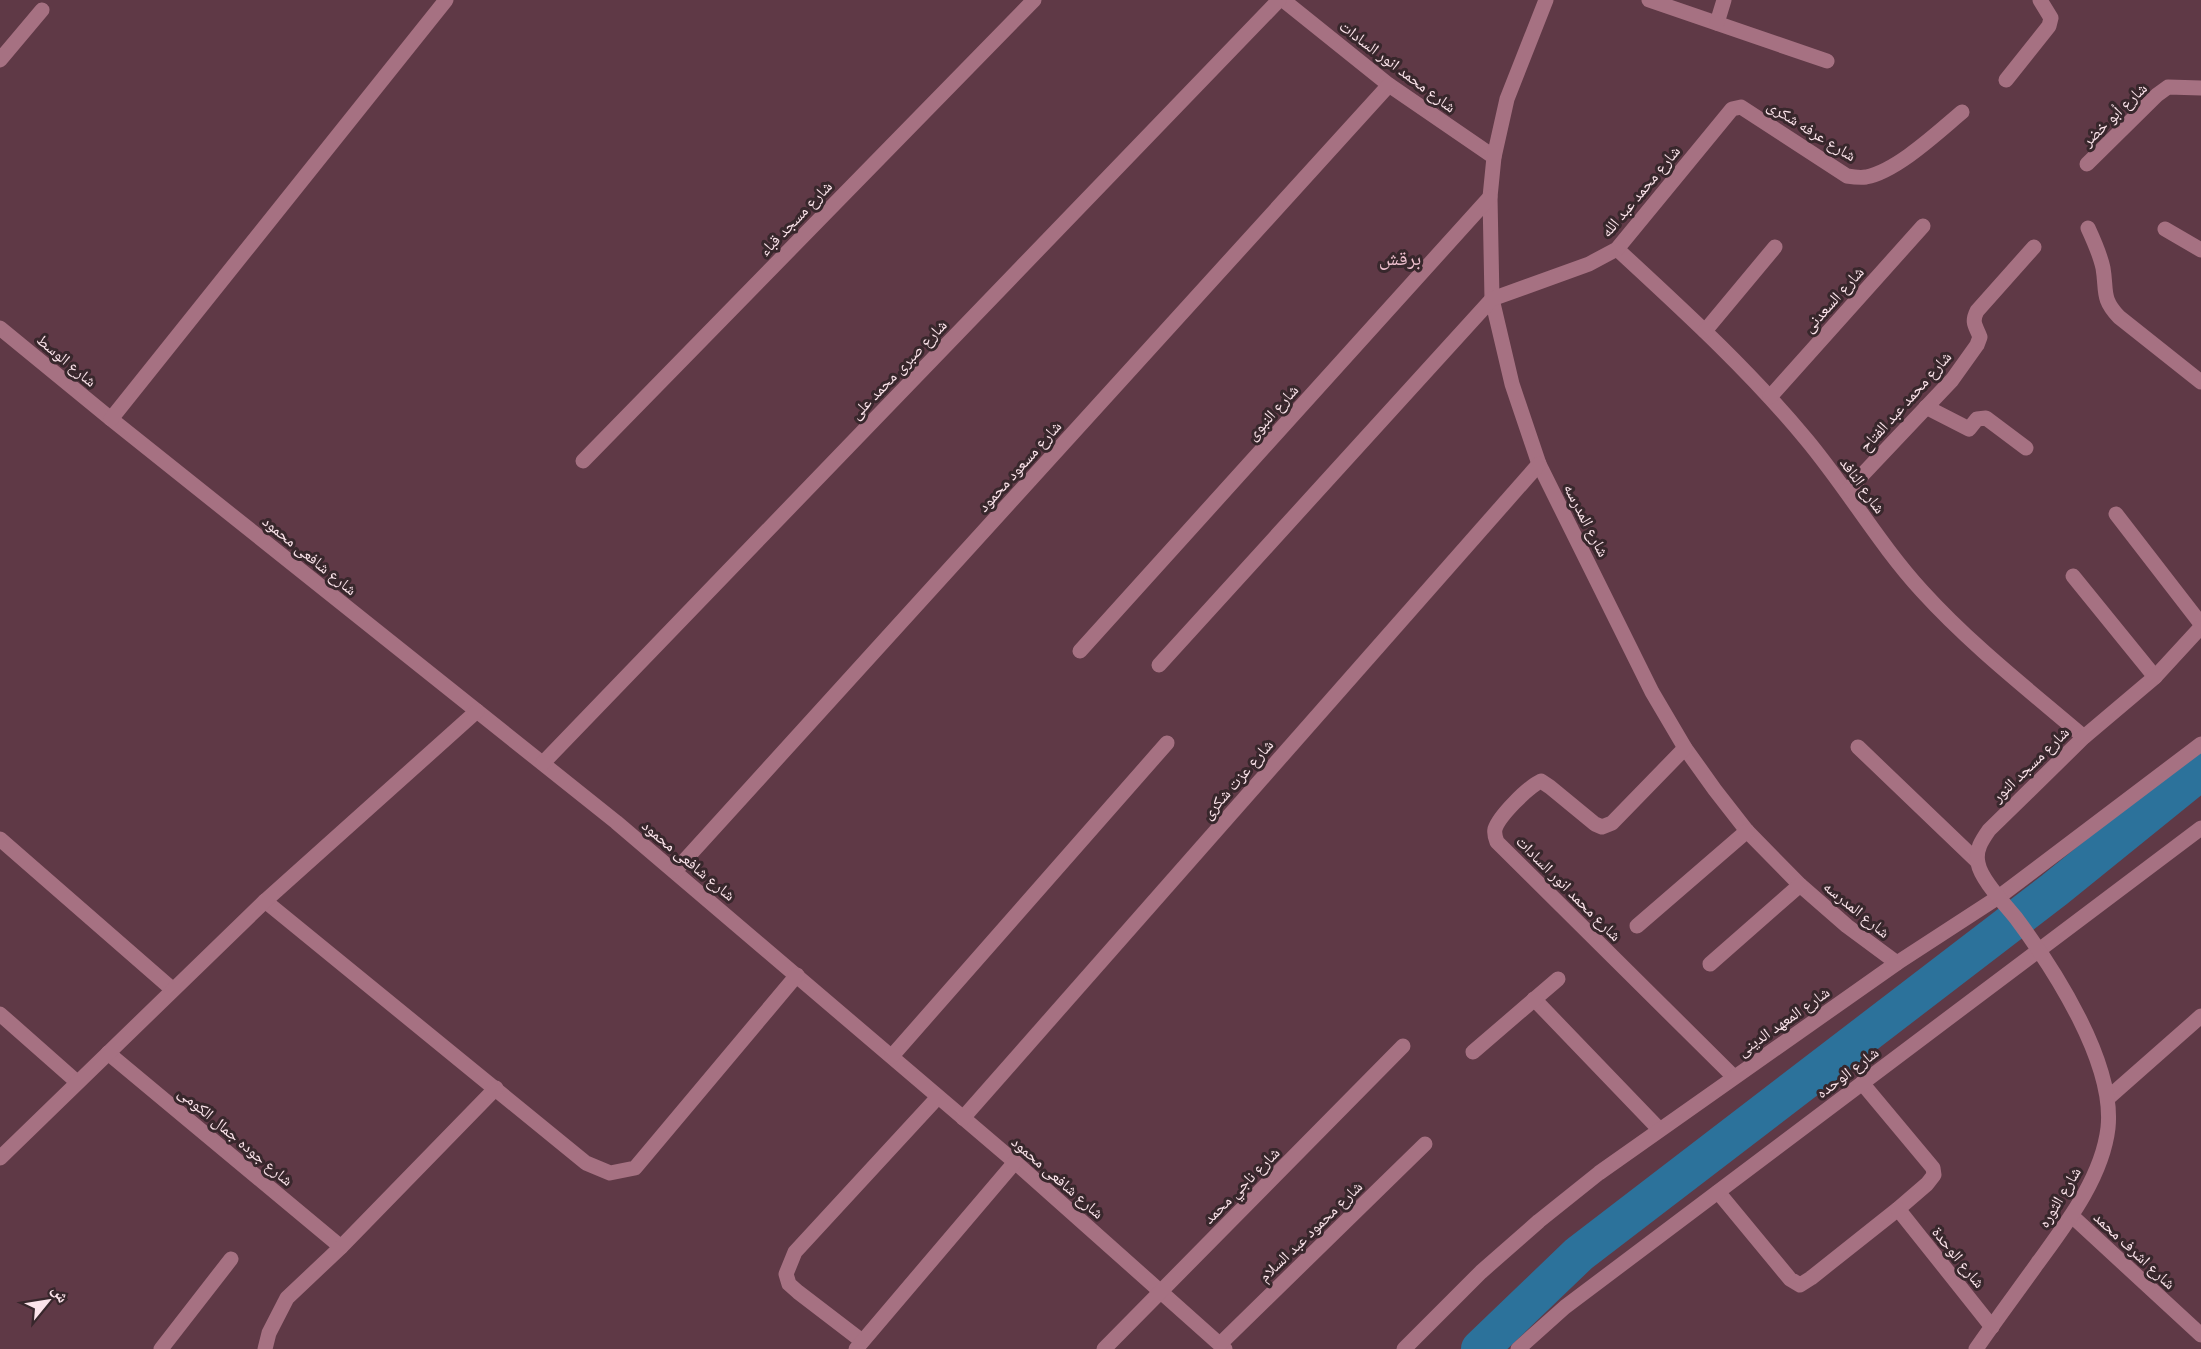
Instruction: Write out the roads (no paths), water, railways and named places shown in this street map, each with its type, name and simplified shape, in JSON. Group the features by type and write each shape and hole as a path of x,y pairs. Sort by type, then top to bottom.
{"street":[{"path":"111,419 446,0"},
{"name":"شارع مسجد قباء","path":"583,461 1034,0"},
{"name":"شارع محمد انور السادات","path":"1281,0 1389,85 1494,157"},
{"name":"شارع صبرى محمد على","path":"543,763 1281,0"},
{"name":"شارع المدرسه","path":"1546,0 1507,99 1494,157 1490,196 1492,300 1512,384 1539,464 1653,692 1685,748 1714,790 1748,831 1800,885 1847,926 1897,963"},
{"path":"1649,0 1827,61"},
{"path":"1717,23 1724,0"},
{"path":"2006,80 2049,26 2051,18 2040,0"},
{"path":"0,60 42,10"},
{"name":"شارع مسعود محمود","path":"675,872 1389,85"},
{"name":"شارع أبو خضر","path":"2087,164 2168,87 2201,88"},
{"name":"شارع عرفه شكرى","path":"1732,109 1741,106 1847,176 1863,178 1878,174 1892,166 1962,112"},
{"name":"شارع محمد عبد الله","path":"1492,300 1589,264 1617,249 1732,109"},
{"name":"شارع النبوى","path":"1080,651 1490,196"},
{"name":"شارع السعدنى","path":"1770,397 1923,226"},
{"path":"2088,228 2098,249 2108,306 2201,382"},
{"path":"2165,229 2201,250"},
{"name":"شارع محمد عبد الفتاح","path":"1847,491 1952,380 1977,345 1980,337 1973,319 1977,311 2034,247"},
{"path":"1705,331 1775,248"},
{"name":"شارع النافد","path":"1617,249 1705,331 1770,397 1847,491 1884,544 1920,589 1960,632 2084,737"},
{"path":"1159,665 1492,300"},
{"name":"شارع الوسط","path":"0,328 111,419"},
{"path":"1926,407 1968,429 1977,419 1986,418 2026,448"},
{"name":"شارع شافعى محمود","path":"111,419 543,763 675,872 1015,1162 1223,1347"},
{"name":"شارع عزت شكرى","path":"963,1118 1539,464"},
{"path":"2116,514 2201,626"},
{"path":"2073,576 2155,678"},
{"name":"شارع مسجد النور","path":"1977,861 1979,844 1989,830 2084,737 2155,678 2201,626"},
{"path":"0,1158 265,901 477,711"},
{"path":"891,1056 1167,743"},
{"name":"شارع المعهد الدينى","path":"1404,1349 1481,1272 1599,1173 1897,963 2000,896 2201,744"},
{"path":"1858,747 1977,861 1982,878 2000,896 2039,949"},
{"name":"شارع محمد انور السادات","path":"1685,748 1612,823 1602,827 1595,824 1540,781 1532,785 1497,822 1494,832 1497,842 1734,1077"},
{"name":"شارع الوحده","path":"1518,1349 1565,1307 2201,828"},
{"path":"1637,926 1748,831"},
{"path":"0,839 172,989"},
{"path":"1710,964 1800,885"},
{"path":"265,901 586,1163 610,1173 635,1168 797,975"},
{"name":"شارع الثوره","path":"1976,1349 2072,1216 2096,1172 2108,1128 2108,1098 2102,1071 2082,1025 2039,949"},
{"path":"1473,1052 1558,979"},
{"path":"1534,999 1659,1129"},
{"path":"0,1014 76,1082"},
{"path":"2108,1098 2201,1016"},
{"name":"شارع ناجي محمد","path":"1104,1349 1403,1046"},
{"name":"شارع جوده جمال الكومى","path":"108,1053 341,1247"},
{"path":"1718,1192 1790,1279 1800,1285 1898,1209 1934,1175 1933,1168 1862,1083"},
{"path":"265,1349 269,1333 287,1298 341,1247 496,1088"},
{"path":"938,1096 790,1260 786,1274 789,1284 859,1345 1015,1162"},
{"name":"شارع محمود عبد السلام","path":"1223,1347 1425,1144"},
{"name":"شارع الوحدة","path":"1898,1209 1992,1327"},
{"name":"شارع اشرف محمد","path":"2072,1216 2201,1335"},
{"path":"162,1349 231,1259"}],"waterway":[{"path":"1480,1349 1579,1254 2054,890 2201,771"}],"district":[{"name":"برقش","path":"1400,258"}]}
